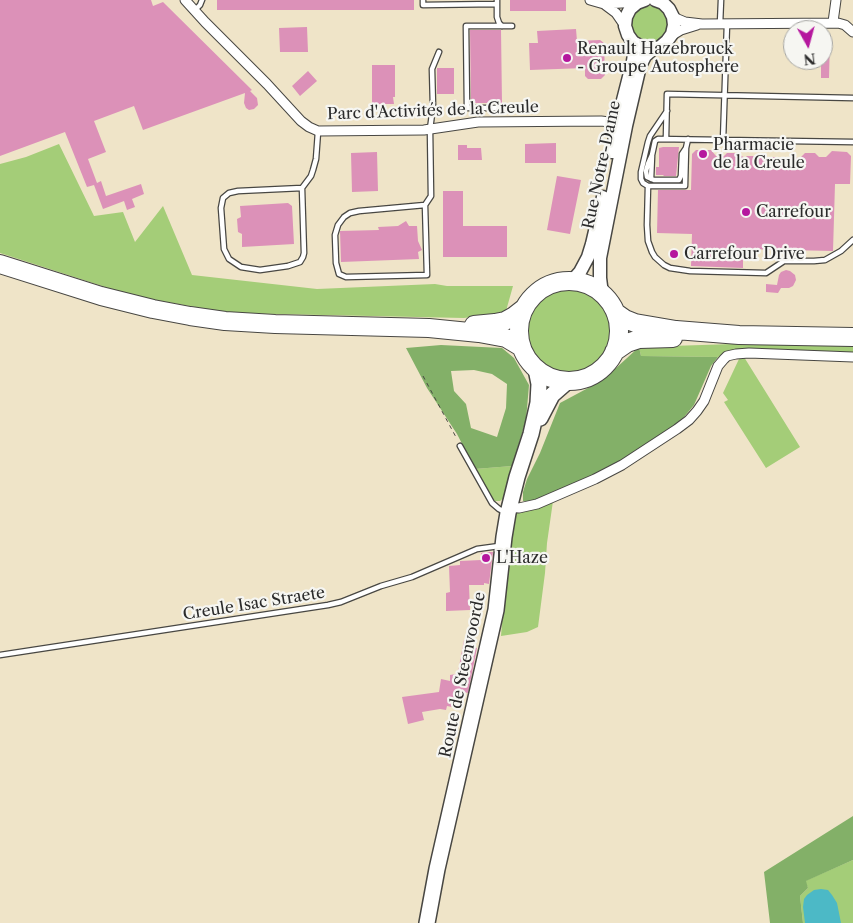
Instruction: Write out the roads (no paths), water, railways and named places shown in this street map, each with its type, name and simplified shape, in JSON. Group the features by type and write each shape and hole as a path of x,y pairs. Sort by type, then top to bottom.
{"highway":[{"path":"0,264 101,296 160,311 202,318 275,324 429,328 500,336 521,347"},
{"path":"429,328 495,323 509,319 523,309 533,296 546,286 561,281 572,281 590,286 609,300 615,312 619,330 614,352 607,363 597,372 581,380 568,381 548,377 528,361 521,347 518,328 523,309"},
{"path":"615,312 625,319 676,330 739,334 853,337"},
{"path":"614,352 631,342 643,339 739,334"}],"main road":[{"path":"655,0 669,8 674,26 671,36"},
{"path":"643,1 629,11 625,26 631,40 636,44 648,49 654,48"},
{"name":"Rue Notre-Dame","path":"602,294 600,258 640,66 645,56 654,48 663,45 671,36"},
{"name":"Rue Notre-Dame","path":"572,281 586,262 592,244 633,61 634,54 631,40"},
{"name":"Route de Steenvoorde","path":"427,923 437,869 496,610 508,510 531,434 539,394 536,369"},
{"name":"Route de Steenvoorde","path":"531,434 549,400 568,381"}],"street":[{"name":"Parc d'Activités de la Creule","path":"184,0 301,121 318,131 430,130 478,122 618,122"},
{"path":"590,0 604,4 643,1"},
{"path":"832,20 836,0"},
{"path":"604,4 616,13 625,26"},
{"path":"669,8 685,22 702,24 783,23"},
{"path":"833,22 843,24 853,32"},
{"path":"671,36 684,29 702,24"},
{"path":"508,510 537,504 600,477 677,429 697,412 704,401 718,366 727,356 749,353 853,357"}],"lane":[{"path":"194,11 202,0"},
{"path":"423,0 423,5 497,2 498,20 502,26"},
{"path":"720,0 723,24 723,140"},
{"path":"512,26 466,26 467,108 514,108"},
{"path":"425,205 359,211 344,217 338,225 335,235 336,263 339,274 346,277 427,275 425,205 430,196 430,130 433,107 432,69 438,52"},
{"path":"666,138 667,94 853,98"},
{"path":"667,111 650,136 641,177 643,183 648,186 685,186 688,139"},
{"path":"302,188 238,191 229,193 223,198 221,208 224,249 229,259 241,267 260,270 288,266 300,262 304,257 302,188 313,170 316,159 318,131"},
{"path":"686,148 682,154 680,180 652,179 652,155 656,140 666,138 853,142"},
{"path":"648,186 648,241 655,257 670,268 690,271 766,273 784,261 825,260 841,251 853,240"},
{"path":"460,446 492,503 499,509 508,510"},
{"name":"Creule Isac Straete","path":"0,655 328,605 412,577 477,549 503,546"}],"water":[{"path":"814,890 828,890 837,903 841,923 805,923 804,899"}],"place":[{"name":"Renault Hazebrouck - Groupe Autosphere","path":"567,58"},
{"name":"Pharmacie de la Creule","path":"703,154"},
{"name":"Carrefour","path":"746,212"},
{"name":"Carrefour Drive","path":"674,254"},
{"name":"L'Haze","path":"486,558"}]}
